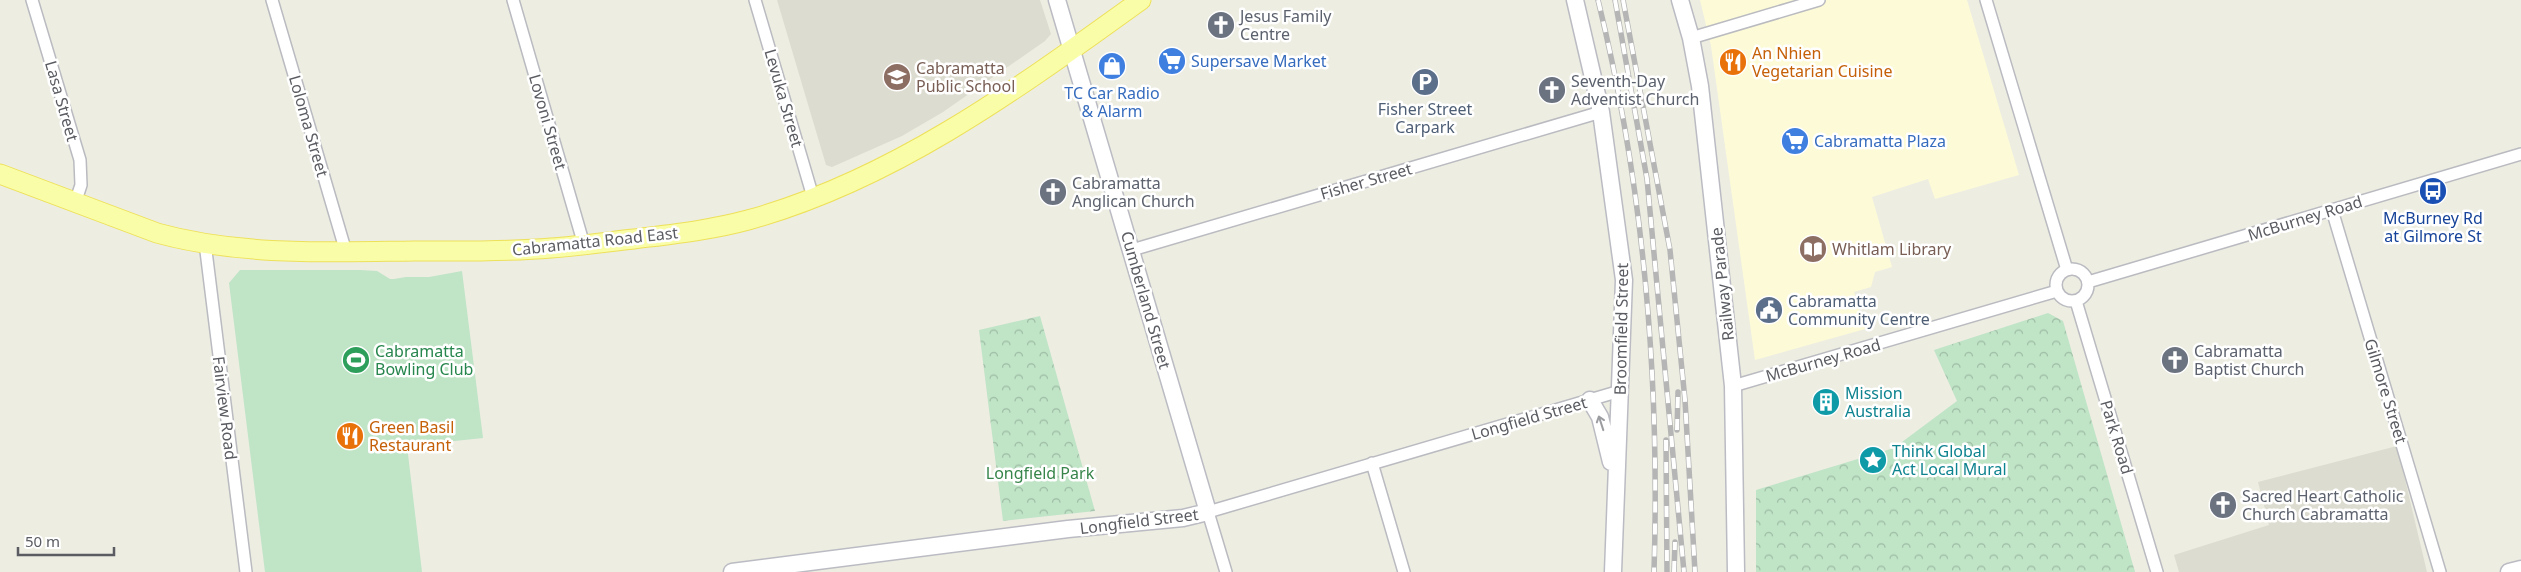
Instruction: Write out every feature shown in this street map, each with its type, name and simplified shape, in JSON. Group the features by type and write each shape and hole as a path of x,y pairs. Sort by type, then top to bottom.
{"main road":[{"name":"Cabramatta Road East","path":"0,174 157,233 205,243 246,248 346,252 513,250 584,245 715,228 750,219 814,197 881,169 926,146 1072,49 1141,0"}],"street":[{"name":"Lasa Street","path":"32,0 80,160 81,185 75,203"},
{"name":"Loloma Street","path":"272,0 346,252"},
{"name":"Lovoni Street","path":"512,0 584,245"},
{"name":"Levuka Street","path":"755,0 814,197"},
{"name":"Cumberland Street","path":"1058,0 1132,250 1150,319 1226,572"},
{"name":"Broomfield Street","path":"1575,0 1601,112 1623,272 1624,301 1613,572"},
{"name":"Railway Parade","path":"1680,0 1690,38 1704,119 1733,386 1736,572"},
{"path":"1690,38 1819,0"},
{"path":"1986,0 2067,270"},
{"name":"Fisher Street","path":"1132,250 1601,112"},
{"name":"McBurney Road","path":"2088,282 2521,154"},
{"name":"Gilmore Street","path":"2332,210 2440,572"},
{"name":"Fairview Road","path":"205,243 246,572"},
{"path":"2067,270 2080,271 2088,282 2087,292 2076,301 2062,298 2057,291 2059,276 2067,270"},
{"name":"McBurney Road","path":"1733,386 2057,291"},
{"name":"Park Road","path":"2076,301 2157,572"},
{"name":"Longfield Street","path":"732,572 1068,529 1184,518 1620,391"},
{"path":"1590,400 1603,427 1616,482"},
{"path":"1372,464 1404,572"},
{"path":"2509,572 2521,568"}],"shaded area":[{"name":"Cabramatta Public School","path":"777,0 1040,0 1051,34 1045,41 943,112 902,136 832,167 826,165"},
{"path":"1700,0 1967,0 2019,175 1935,199 1928,179 1872,197 1892,267 1875,272 1871,287 1854,292 1865,329 1755,360 1711,46"},
{"path":"2397,446 2427,572 2179,572 2174,555 2269,525 2258,482"}],"green space":[{"name":"Cabramatta Bowling Club","path":"240,270 377,271 390,279 429,277 462,271 483,438 407,446 422,572 265,572 229,283"},
{"path":"2048,313 2063,321 2135,572 1756,572 1756,490 1894,448 1957,401 1934,350"},
{"name":"Longfield Park","path":"1040,316 1095,511 1003,521 979,330"}],"railway":[{"path":"1598,0 1614,70 1627,141 1646,284 1654,428 1654,572"},
{"path":"1615,0 1647,179 1684,572"},
{"path":"1623,0 1670,250 1685,400 1695,572"},
{"path":"1677,430 1678,392"},
{"path":"1666,440 1667,572"},
{"path":"1674,572 1675,542"}],"place":[{"name":"Jesus Family Centre","path":"1221,25"},
{"name":"Supersave Market","path":"1172,61"},
{"name":"An Nhien Vegetarian Cuisine","path":"1733,62"},
{"name":"TC Car Radio & Alarm","path":"1112,66"},
{"name":"Cabramatta Public School","path":"897,77"},
{"name":"Fisher Street Carpark","path":"1425,82"},
{"name":"Seventh-Day Adventist Church","path":"1552,90"},
{"name":"Cabramatta Plaza","path":"1795,141"},
{"name":"McBurney Rd at Gilmore St","path":"2433,191"},
{"name":"Cabramatta Anglican Church","path":"1053,192"},
{"name":"Whitlam Library","path":"1813,249"},
{"name":"Cabramatta Community Centre","path":"1769,310"},
{"name":"Cabramatta Bowling Club","path":"356,360"},
{"name":"Cabramatta Baptist Church","path":"2175,360"},
{"name":"Mission Australia","path":"1826,402"},
{"name":"Green Basil Restaurant","path":"350,436"},
{"name":"Think Global Act Local Mural","path":"1873,460"},
{"name":"Sacred Heart Catholic Church Cabramatta","path":"2223,505"}]}
